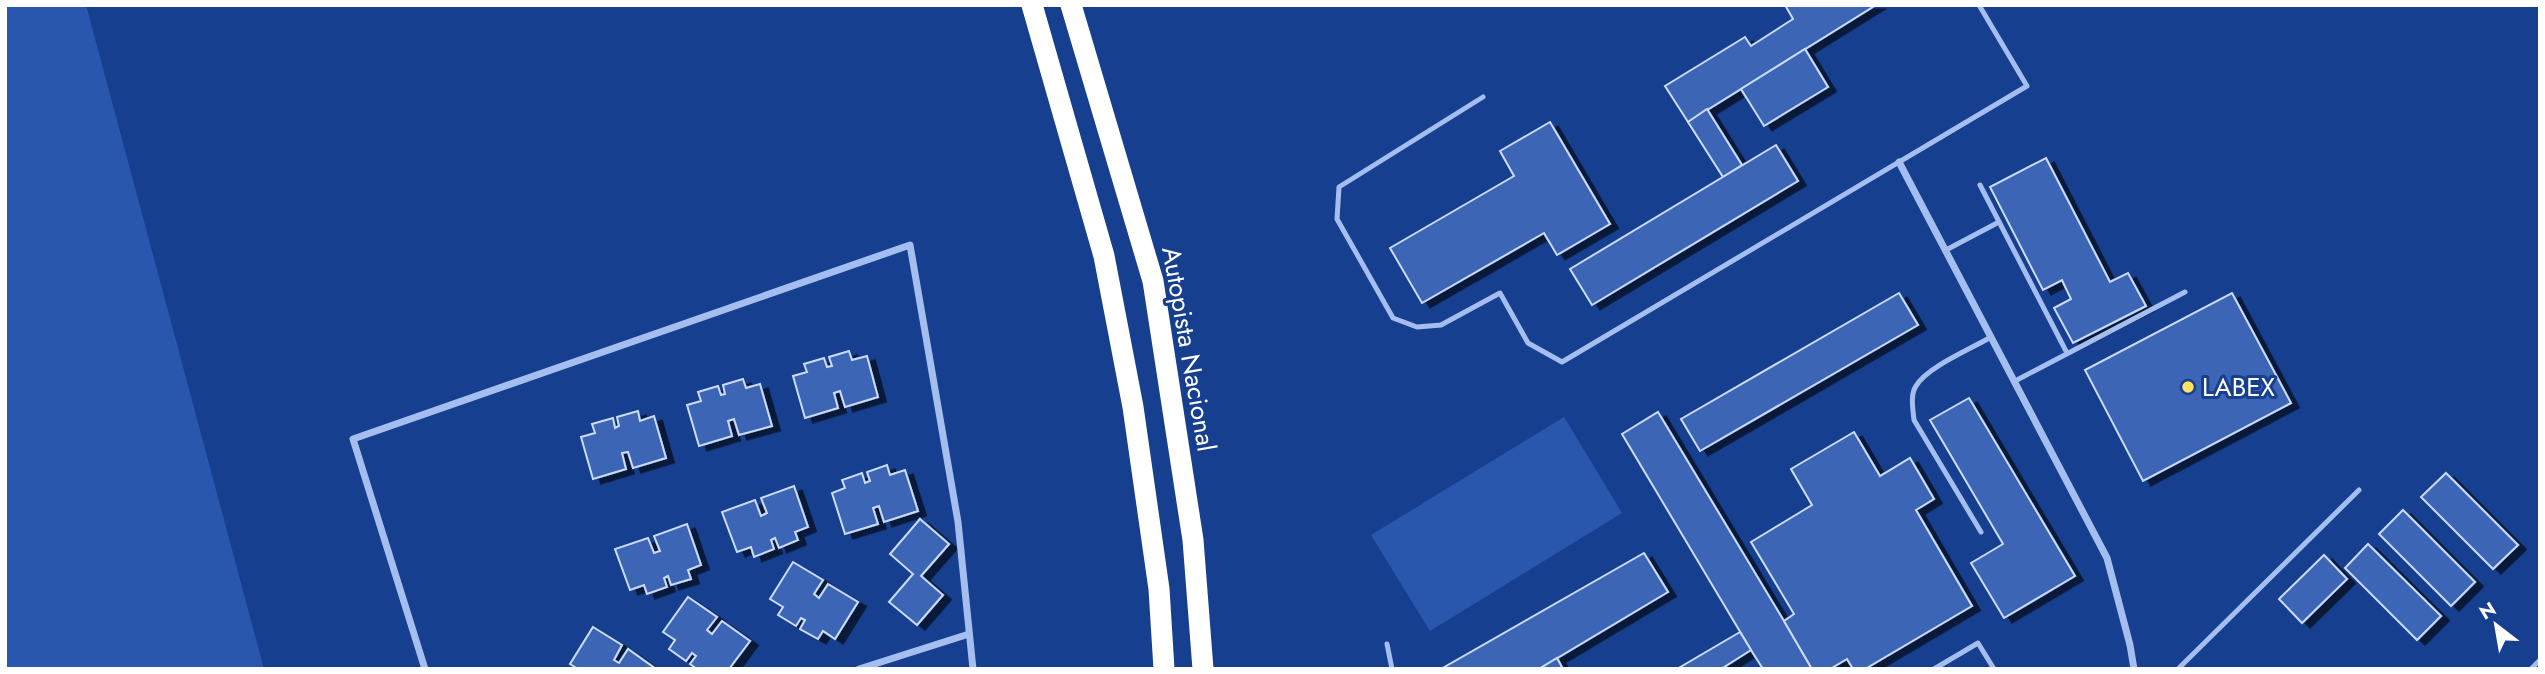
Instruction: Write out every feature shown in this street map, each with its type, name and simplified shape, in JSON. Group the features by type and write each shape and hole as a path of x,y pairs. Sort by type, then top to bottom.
{"highway":[{"path":"1032,5 1104,256 1133,407 1159,589 1164,669"},
{"name":"Autopista Nacional","path":"1071,5 1153,281 1193,540 1202,669"}],"street":[{"path":"1899,162 2107,558 2134,669"},
{"path":"425,669 353,439 910,245 958,522 974,669"},
{"path":"859,669 969,634"}],"lane":[{"path":"1483,97 1339,187 1337,219 1394,318 1417,327 1441,326 1500,293 1528,343 1562,362 2027,86 1979,5"},
{"path":"1980,185 2067,354"},
{"path":"1946,250 1999,222"},
{"path":"2015,381 2185,292"},
{"path":"1981,532 1914,419 1912,402 1915,387 1931,372 1991,337"},
{"path":"2178,669 2359,490"},
{"path":"1934,669 1978,643 1994,669"},
{"path":"1387,645 1392,669"},
{"path":"2531,669 2540,660"}],"shaded area":[{"path":"5,5 86,5 264,669 5,669"},
{"path":"1564,417 1622,513 1430,631 1371,535"}],"building":[{"path":"1785,5 1876,5 1688,122 1665,86 1745,37 1751,46 1793,19"},
{"path":"1805,49 1828,87 1764,126 1741,89"},
{"path":"1707,109 1742,165 1723,177 1688,122"},
{"path":"1550,122 1610,224 1557,255 1544,233 1422,303 1390,248 1514,176 1500,151"},
{"path":"1776,145 1798,181 1592,305 1570,269"},
{"path":"2046,158 2110,282 2128,273 2146,306 2073,343 2054,308 2071,299 2062,280 2043,290 1990,187"},
{"path":"1899,293 1918,325 1700,451 1681,419"},
{"name":"LABEX","path":"2232,293 2291,403 2143,481 2085,370"},
{"path":"849,351 852,360 867,356 878,397 845,407 840,391 834,393 838,408 805,418 793,376 807,372 804,364 824,358 827,367 832,366 829,357"},
{"path":"743,379 746,388 760,384 772,426 739,435 734,419 728,421 732,436 699,446 687,405 701,401 698,392 718,386 721,395 725,394 723,385"},
{"path":"1969,398 2075,576 2004,618 1971,563 2003,544 1930,420"},
{"path":"638,411 640,421 654,416 666,458 633,468 628,452 622,453 626,469 593,479 581,437 595,433 592,424 613,418 615,428 619,426 617,417"},
{"path":"1658,412 1812,669 1763,669 1751,650 1622,434"},
{"path":"1854,432 1880,476 1910,458 1934,499 1916,510 1972,606 1865,669 1853,669 1847,659 1830,669 1812,669 1784,621 1794,614 1751,542 1812,505 1791,469"},
{"path":"887,465 890,475 905,470 918,511 884,522 879,506 873,508 878,524 845,534 832,493 845,488 842,480 862,473 865,483 870,481 867,472"},
{"path":"2446,473 2518,545 2493,569 2421,497"},
{"path":"794,486 808,527 795,532 798,540 779,548 775,538 771,540 774,549 754,557 751,547 737,552 722,512 755,500 761,516 767,513 761,498"},
{"path":"2403,510 2475,582 2451,606 2379,534"},
{"path":"920,519 949,544 921,576 943,595 917,625 889,602 913,574 890,554"},
{"path":"687,524 701,565 688,570 691,579 671,585 668,576 664,578 667,587 647,594 644,585 630,590 615,549 648,538 654,553 660,551 654,536"},
{"path":"2368,544 2441,616 2417,640 2345,568"},
{"path":"1644,553 1668,592 1539,669 1441,669"},
{"path":"2324,555 2347,579 2302,623 2279,599"},
{"path":"793,562 823,580 814,594 819,598 828,584 858,602 835,639 823,631 818,639 800,629 805,620 801,618 796,626 778,615 783,607 770,599"},
{"path":"688,597 717,617 707,630 712,634 722,621 750,641 729,669 697,669 690,664 696,656 692,653 686,661 669,649 675,640 663,632"},
{"path":"593,627 622,645 614,660 619,663 628,649 656,669 578,669 570,664"},
{"path":"1740,632 1751,650 1721,669 1677,669"},
{"path":"1557,658 1563,669 1539,669"}],"place":[{"name":"LABEX","path":"2188,387"}]}
